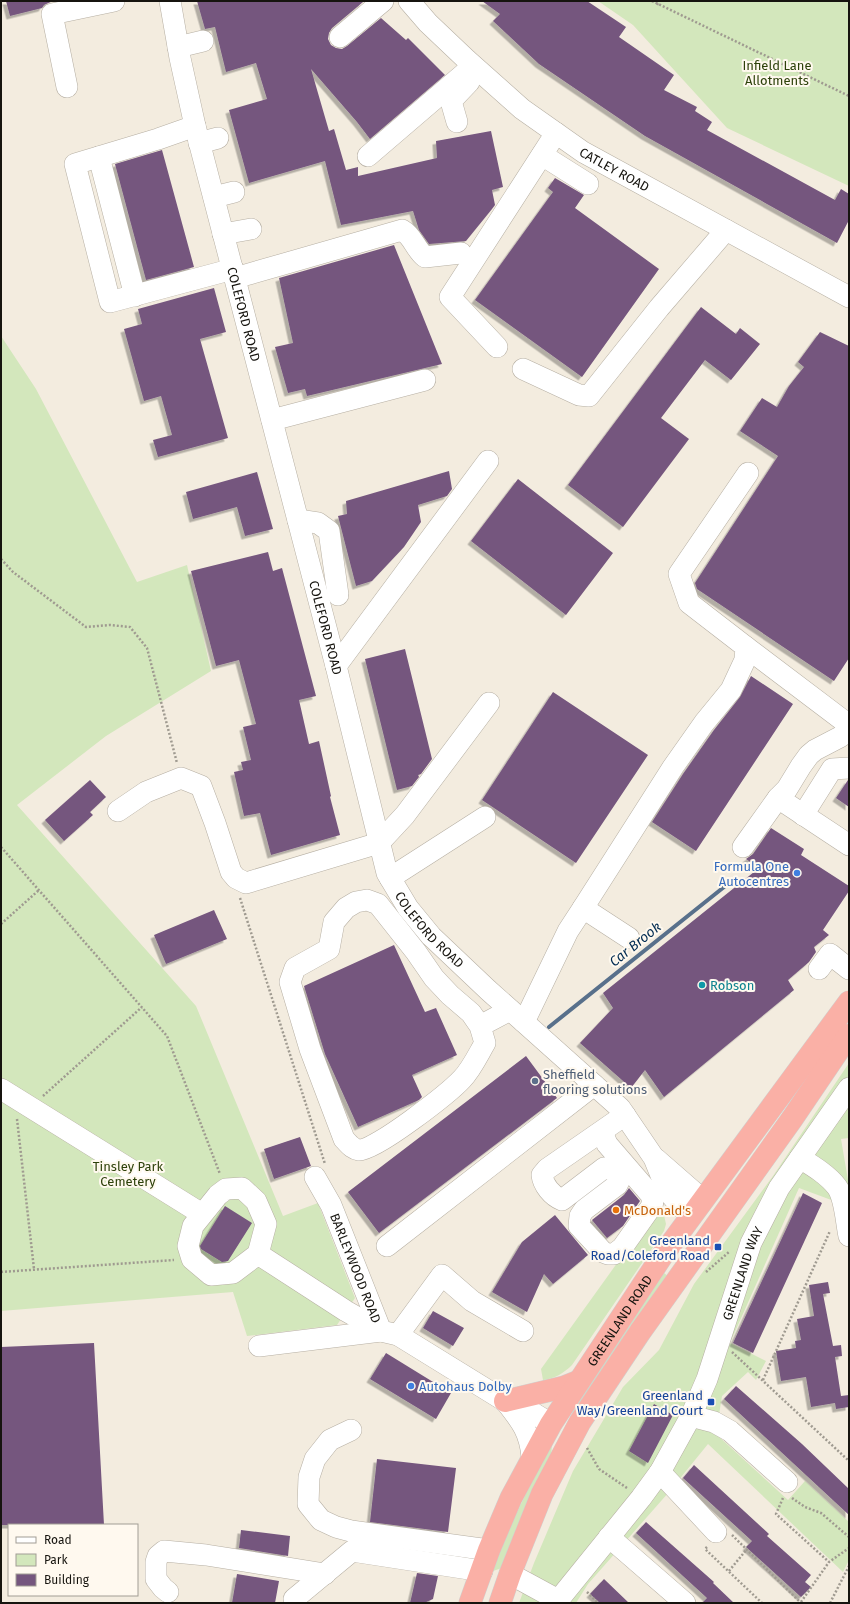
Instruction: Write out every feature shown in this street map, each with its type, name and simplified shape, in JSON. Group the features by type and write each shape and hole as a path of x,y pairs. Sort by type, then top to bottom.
{"highway":[{"name":"GREENLAND ROAD","path":"472,1598 489,1550 511,1498 551,1424 627,1307 697,1208 849,1002"},
{"name":"GREENLAND ROAD","path":"500,1603 542,1494 580,1422 616,1366 691,1262 849,1035"},
{"path":"697,1208 718,1223"},
{"path":"505,1402 564,1387 579,1381"},
{"path":"551,1424 559,1437 564,1452"},
{"path":"472,1598 487,1584 510,1574"}],"street":[{"path":"67,87 52,14 114,1"},
{"name":"COLEFORD ROAD","path":"170,1 178,47 204,136 214,197 336,666 387,873 408,908 431,936 517,1016 620,1108 654,1158 697,1208"},
{"path":"340,37 383,1"},
{"name":"CATLEY ROAD","path":"408,1 428,23 476,69 522,109 583,152 849,297"},
{"path":"178,47 203,41"},
{"path":"457,122 451,101 476,69"},
{"path":"368,156 476,69"},
{"path":"497,347 450,297 556,133"},
{"path":"204,136 158,139 75,164 110,302 234,273 402,230 409,233 416,247 425,257 461,253"},
{"path":"542,155 588,184"},
{"path":"214,197 234,192"},
{"path":"224,234 251,229"},
{"path":"523,369 580,395 589,396 659,308 726,230"},
{"path":"272,420 425,380"},
{"path":"336,666 488,461"},
{"path":"748,473 679,574 689,602 849,725"},
{"path":"298,520 318,523 329,531 338,595"},
{"path":"480,1026 517,1016 568,931 673,767 704,723 731,690 745,660 746,647"},
{"path":"118,812 146,792 181,778 200,786 215,823 231,872 236,878 246,883 379,843 405,815 489,703"},
{"path":"743,847 778,798 787,789 809,755 849,730"},
{"path":"803,815 832,769 849,768"},
{"path":"778,798 849,845"},
{"path":"390,878 485,817"},
{"path":"366,900 378,904 416,952 434,978 450,995 471,1013 480,1026 485,1043 462,1079 432,1104 384,1140 360,1150 352,1148 344,1140 310,1049 290,982 296,968 329,949 334,922 346,908 356,902 366,900"},
{"path":"583,908 629,938"},
{"path":"819,969 830,954 849,969"},
{"path":"387,1246 594,1085"},
{"name":"GREENLAND WAY","path":"510,1574 557,1602 641,1498 660,1472 691,1416 707,1379 751,1242 779,1188 849,1088"},
{"path":"16,1098 202,1214"},
{"path":"604,1138 606,1165 602,1170 562,1200 556,1198 543,1182 542,1174 547,1169 604,1138 625,1115"},
{"path":"602,1170 614,1170 620,1179 617,1185 584,1210 580,1216 579,1226 603,1252 614,1254 622,1248 653,1202 651,1195 604,1138"},
{"path":"800,1158 822,1172 837,1188 843,1203 849,1236"},
{"name":"BARLEYWOOD ROAD","path":"259,1346 390,1333 331,1204 320,1173"},
{"path":"242,1188 256,1201 266,1224 258,1254 233,1273 211,1275 192,1259 188,1246 193,1226 218,1195 226,1189 242,1188"},
{"path":"258,1254 505,1402 530,1411 551,1424"},
{"path":"390,1333 442,1275 472,1301 523,1331"},
{"path":"505,1402 520,1419 527,1431 531,1443 532,1457"},
{"path":"691,1416 714,1422 730,1431 789,1489"},
{"path":"351,1430 330,1440 316,1459 309,1477 308,1504 321,1520 336,1527 351,1531 489,1550"},
{"path":"660,1472 716,1532"},
{"path":"609,1537 685,1603"},
{"path":"168,1592 156,1579 156,1562 158,1556 164,1551 206,1555 325,1574"},
{"path":"294,1599 352,1551 482,1571"}],"path":[{"path":"652,1 657,5 849,96"},
{"path":"657,5 658,1"},
{"path":"1,559 13,572 86,627 110,625 130,627 147,648 181,778"},
{"path":"1,847 167,1036 226,1189"},
{"path":"236,878 237,888 320,1173"},
{"path":"1,924 39,890"},
{"path":"34,1269 16,1098 142,1007"},
{"path":"763,1380 843,1203"},
{"path":"691,1262 706,1272 744,1238 751,1242"},
{"path":"1,1272 192,1259"},
{"path":"720,1341 849,1461"},
{"path":"789,1489 805,1507 821,1514 849,1537"},
{"path":"776,1514 828,1562"},
{"path":"762,1603 705,1549 716,1532 723,1526 801,1602 828,1562 849,1548"},
{"path":"729,1571 747,1549"},
{"path":"830,1603 849,1566"}],"green space":[{"name":"Infield Lane Allotments","path":"598,1 849,1 849,186 727,128 633,25"},
{"name":"Tinsley Park Cemetery","path":"1,336 36,389 137,582 187,565 211,671 106,736 17,805 196,1006 283,1216 318,1203 355,1298 337,1325 247,1336 233,1292 1,1311"},
{"path":"849,1063 849,1138 841,1139 849,1186 849,1197 834,1201 799,1188 730,1343 766,1361 756,1380 748,1372 722,1396 716,1434 788,1500 805,1481 849,1522 849,1560 843,1572 708,1444 669,1492 588,1584 576,1603 519,1603 534,1563 573,1471 623,1387 659,1350 694,1284 773,1176"},
{"path":"661,1202 666,1224 664,1231 572,1365 559,1375 543,1380 541,1369"},
{"path":"664,1273 669,1277 576,1415 571,1412"},
{"path":"552,1444 551,1458 502,1568 493,1571 512,1522"}],"building":[{"path":"6,1 53,1 44,5 42,8 10,16"},
{"path":"197,1 362,1 363,2 332,28 328,39 331,45 342,49 381,18 406,40 408,38 445,75 370,139 311,69 329,131 334,129 346,170 358,167 358,176 437,158 436,141 491,131 503,187 492,190 495,205 466,241 429,244 419,230 413,211 341,225 325,161 249,183 229,110 267,99 256,63 226,72 215,27 205,29"},
{"path":"482,1 587,1 626,27 619,37 674,75 664,90 697,107 695,111 712,122 707,130 835,200 841,189 849,194 849,220 837,243 645,136 539,64 493,21 500,14"},
{"path":"162,150 194,267 146,280 115,164"},
{"path":"555,178 584,195 575,208 659,269 582,377 475,300 553,192 548,188"},
{"path":"394,245 442,364 307,396 305,389 288,393 275,347 293,343 279,278"},
{"path":"214,288 226,332 200,339 228,438 158,457 153,440 172,435 161,396 144,401 124,329 142,324 138,309"},
{"path":"701,307 736,334 740,328 760,344 731,380 705,360 661,418 689,439 623,527 568,485"},
{"path":"820,332 849,346 849,658 834,681 697,589 695,583 778,456 740,431 762,398 777,407 789,386 804,367 798,362"},
{"path":"449,471 452,489 447,496 418,505 421,522 404,547 372,581 356,586 338,516 347,514 346,501"},
{"path":"257,472 273,529 245,536 237,507 193,519 186,492"},
{"path":"518,479 613,553 566,615 471,541"},
{"path":"268,552 273,571 282,568 316,696 299,700 309,744 319,741 330,797 340,835 271,855 260,813 244,816 234,772 243,770 241,762 251,760 243,727 256,724 239,660 216,666 191,571"},
{"path":"405,649 432,759 421,774 418,775 419,777 412,786 397,790 365,659"},
{"path":"751,676 793,704 696,851 652,822 683,774 714,730 740,697"},
{"path":"553,692 648,755 576,863 482,800"},
{"path":"90,780 106,797 90,812 93,815 64,841 45,820"},
{"path":"849,780 849,807 836,798"},
{"name":"Robson","path":"771,828 804,849 801,855 849,886 849,891 823,930 829,935 814,947 816,952 809,962 788,980 794,990 664,1097 645,1070 631,1088 580,1043 613,1008 603,993 759,868 746,859 753,854"},
{"path":"214,910 227,939 166,964 154,935"},
{"path":"394,945 425,1012 436,1008 457,1055 412,1075 422,1097 419,1100 358,1127 325,1054 304,986"},
{"path":"526,1056 557,1098 379,1233 348,1192"},
{"path":"300,1137 311,1166 274,1179 264,1149"},
{"name":"McDonald's","path":"629,1188 640,1201 623,1226 607,1238 592,1220 624,1195"},
{"path":"803,1193 822,1203 753,1353 733,1343"},
{"path":"225,1206 252,1223 228,1261 222,1262 201,1249 200,1246"},
{"path":"555,1215 588,1255 553,1284 544,1274 527,1312 492,1292 522,1242"},
{"path":"828,1282 830,1293 823,1294 833,1346 841,1345 842,1356 835,1357 841,1396 849,1395 849,1407 836,1409 835,1403 811,1407 806,1377 781,1381 776,1351 796,1348 795,1341 801,1340 797,1319 814,1316 809,1285"},
{"path":"433,1311 464,1328 453,1346 423,1328"},
{"path":"94,1343 104,1524 1,1525 1,1347"},
{"name":"Autohaus Dolby","path":"386,1353 451,1393 436,1419 370,1379"},
{"path":"736,1386 802,1444 849,1489 849,1515 724,1399"},
{"path":"654,1404 673,1415 648,1463 629,1451"},
{"path":"377,1459 456,1468 448,1532 370,1522"},
{"path":"694,1465 769,1534 767,1536 811,1575 805,1582 811,1587 801,1597 746,1547 752,1541 683,1478"},
{"path":"646,1522 714,1582 713,1583 734,1603 702,1603 707,1598 636,1533"},
{"path":"241,1530 290,1536 288,1556 239,1548"},
{"path":"417,1573 438,1576 433,1599 424,1603 410,1603"},
{"path":"237,1574 279,1581 275,1603 232,1603"},
{"path":"604,1579 629,1603 600,1603 590,1594"}],"waterway":[{"name":"Car Brook","path":"549,1027 734,879"}],"place":[{"name":"Formula One Autocentres","path":"797,873"},
{"name":"Robson","path":"702,985"},
{"name":"Sheffield flooring solutions","path":"535,1081"},
{"name":"McDonald's","path":"616,1210"},
{"name":"Greenland Road/Coleford Road","path":"718,1247"},
{"name":"Autohaus Dolby","path":"411,1386"},
{"name":"Greenland Way/Greenland Court","path":"711,1402"}]}
